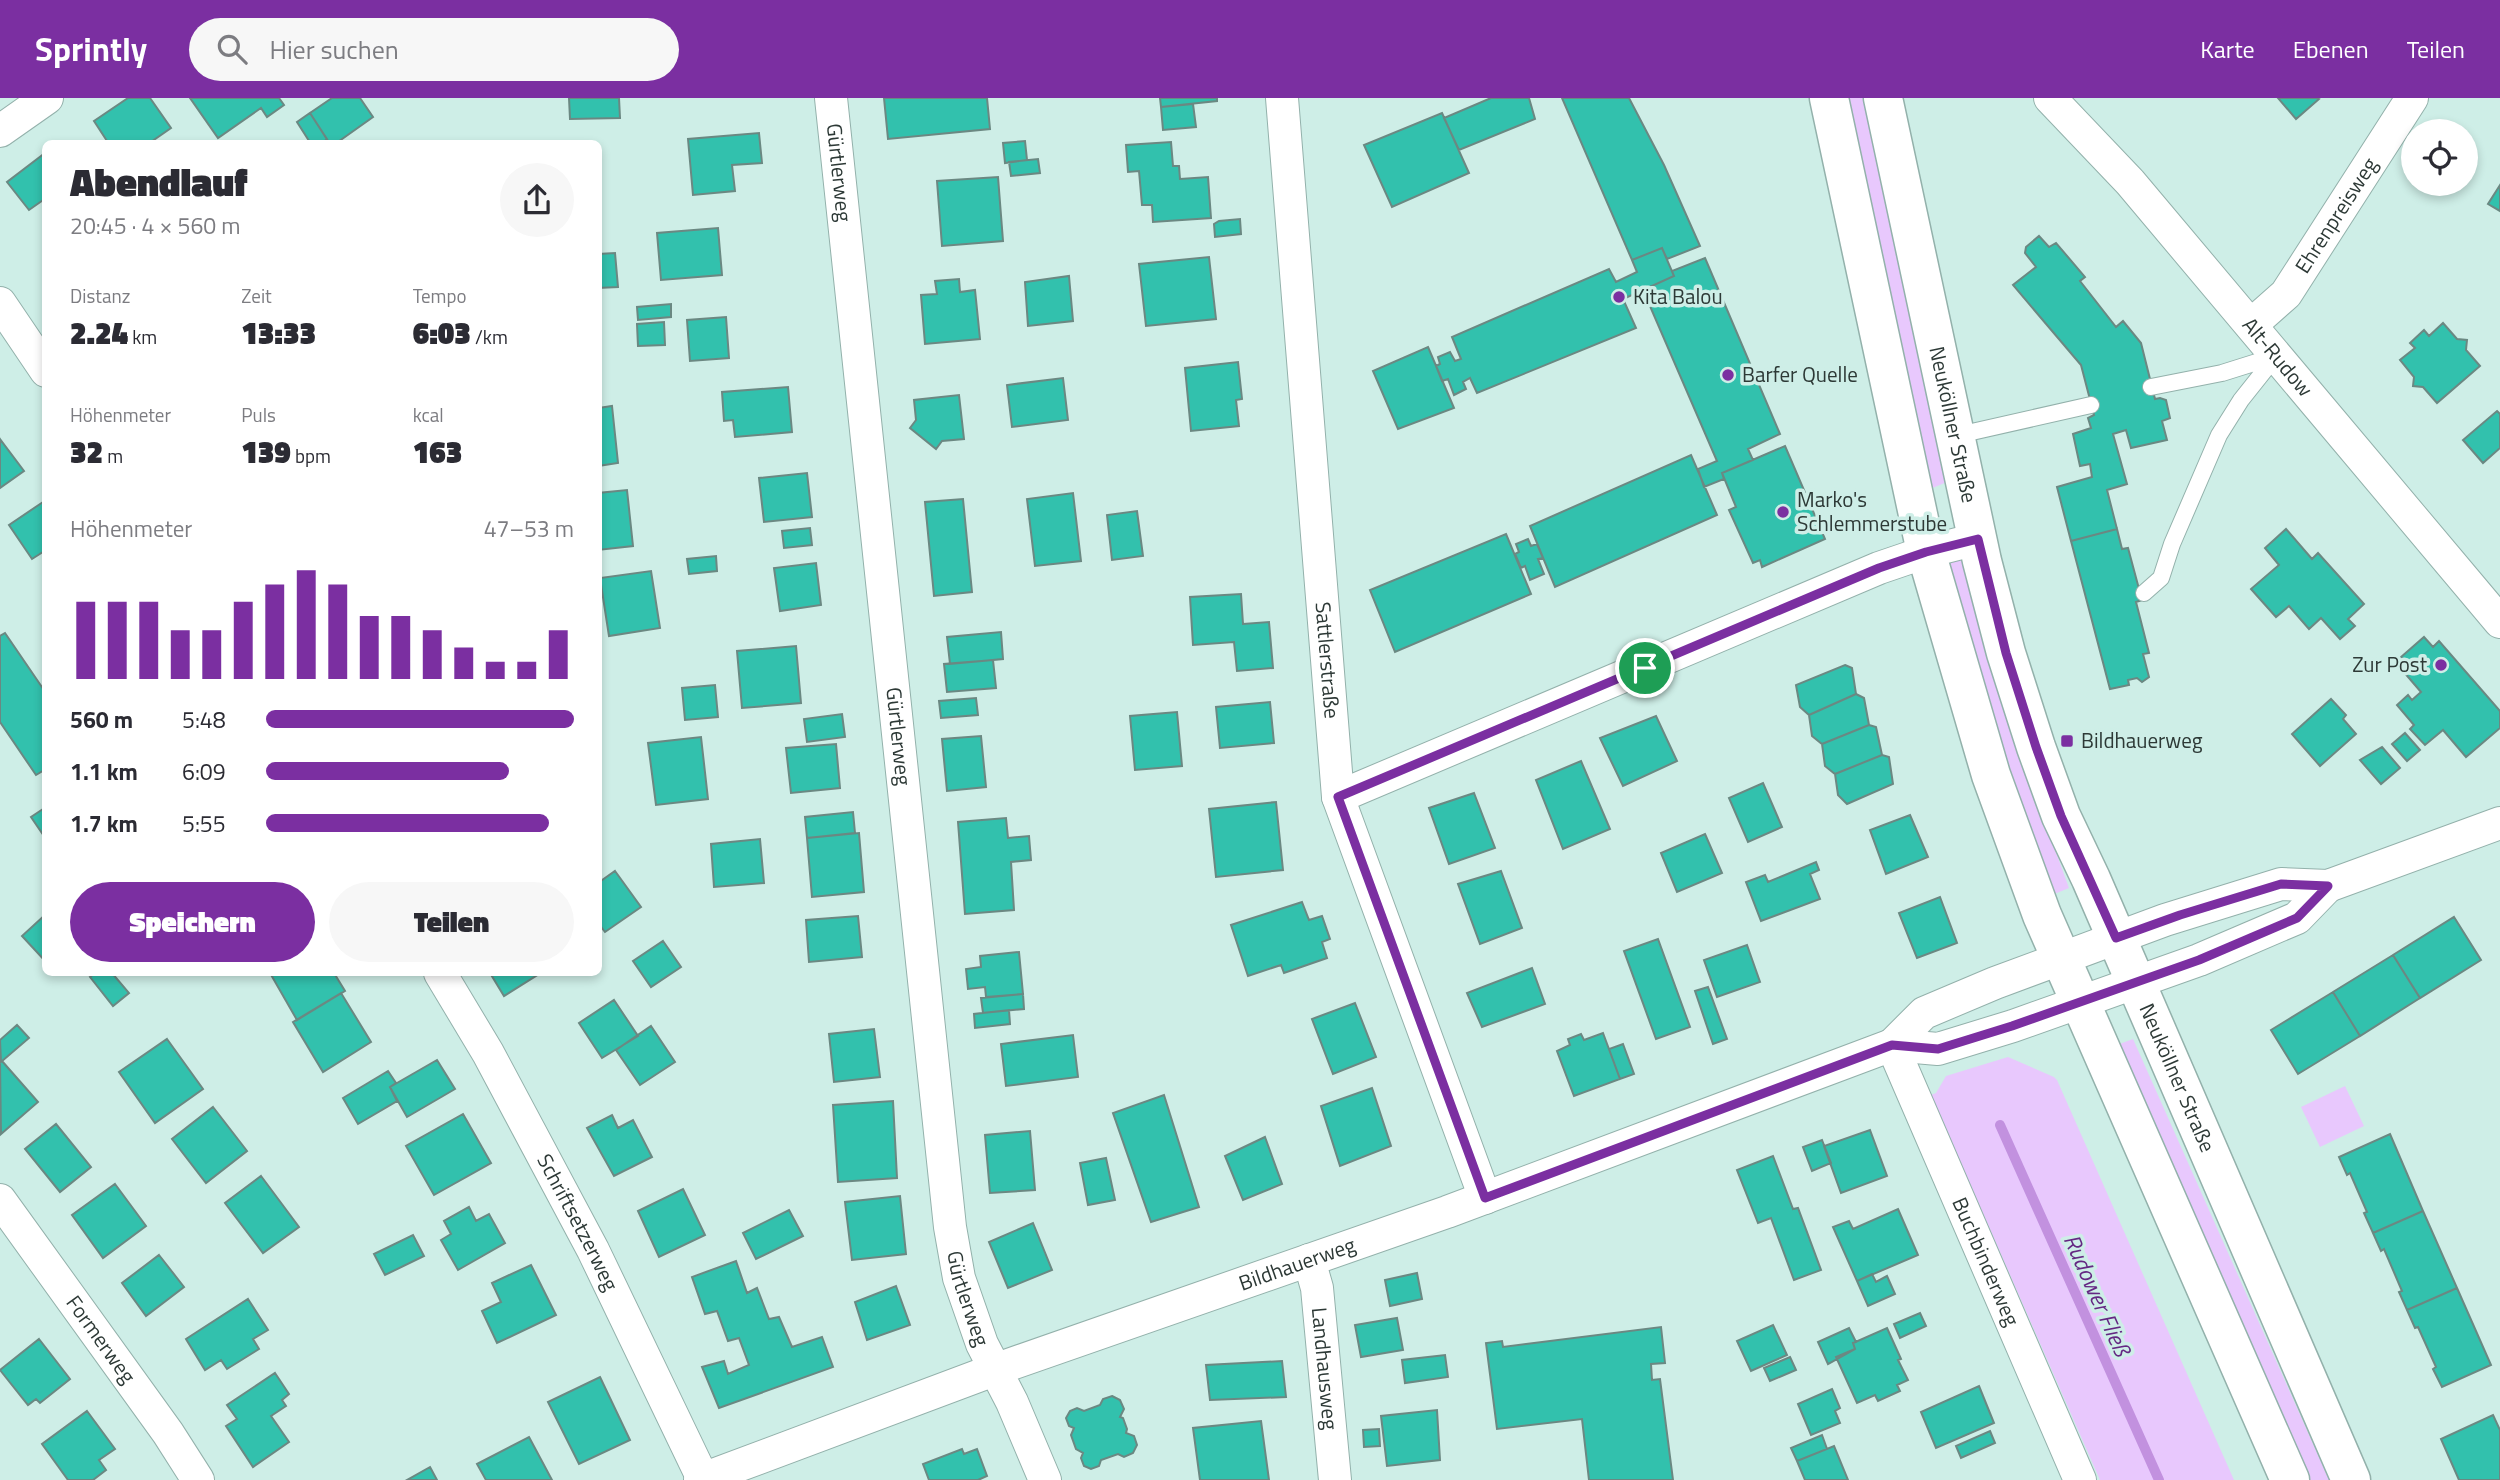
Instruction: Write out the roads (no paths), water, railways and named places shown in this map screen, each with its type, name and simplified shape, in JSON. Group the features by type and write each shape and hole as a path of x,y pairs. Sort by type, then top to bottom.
{"main road":[{"path":"1829,98 1926,552 1991,775 2036,901 2290,1480"},
{"name":"Neuköllner Straße","path":"1883,98 1978,539 2006,653 2036,747 2061,816 2351,1480"}],"street":[{"path":"0,131 47,98"},
{"name":"Gürtlerweg","path":"831,98 950,1227 959,1278 982,1344 1012,1402 1045,1480"},
{"name":"Sattlerstraße","path":"1282,98 1338,797 1485,1198"},
{"name":"Alt-Rudow","path":"2050,98 2130,182 2500,622"},
{"name":"Ehrenpreisweg","path":"2252,325 2286,293 2412,98"},
{"path":"0,303 42,365"},
{"path":"1338,797 1866,574 1926,552 1978,539"},
{"name":"Bildhauerweg","path":"702,1479 994,1370 1485,1198 1892,1045 1924,1013 2116,938 2281,884 2328,886 2500,824"},
{"name":"Bildhauerweg","path":"1892,1045 1938,1049 2199,960 2297,918 2328,886"},
{"name":"Schriftsetzerweg","path":"442,976 488,1053 593,1251 702,1479"},
{"name":"Buchbinderweg","path":"1892,1045 2080,1480"},
{"name":"Formerweg","path":"0,1200 198,1480"},
{"name":"Landhausweg","path":"1308,1260 1317,1288 1335,1480"}],"lane":[{"path":"2151,387 2221,373 2276,356"},
{"path":"2144,593 2161,578 2172,544 2219,435 2241,400 2276,356"},
{"path":"1954,436 2091,405"}],"waterway":[{"name":"Rudower Fließ","path":"2000,1125 2159,1480"}],"place":[{"name":"Kita Balou","path":"1619,297"},
{"name":"Barfer Quelle","path":"1728,375"},
{"name":"Marko's Schlemmerstube","path":"1783,512"},
{"name":"Zur Post","path":"2441,665"},
{"name":"Bildhauerweg","path":"2067,741"}]}
